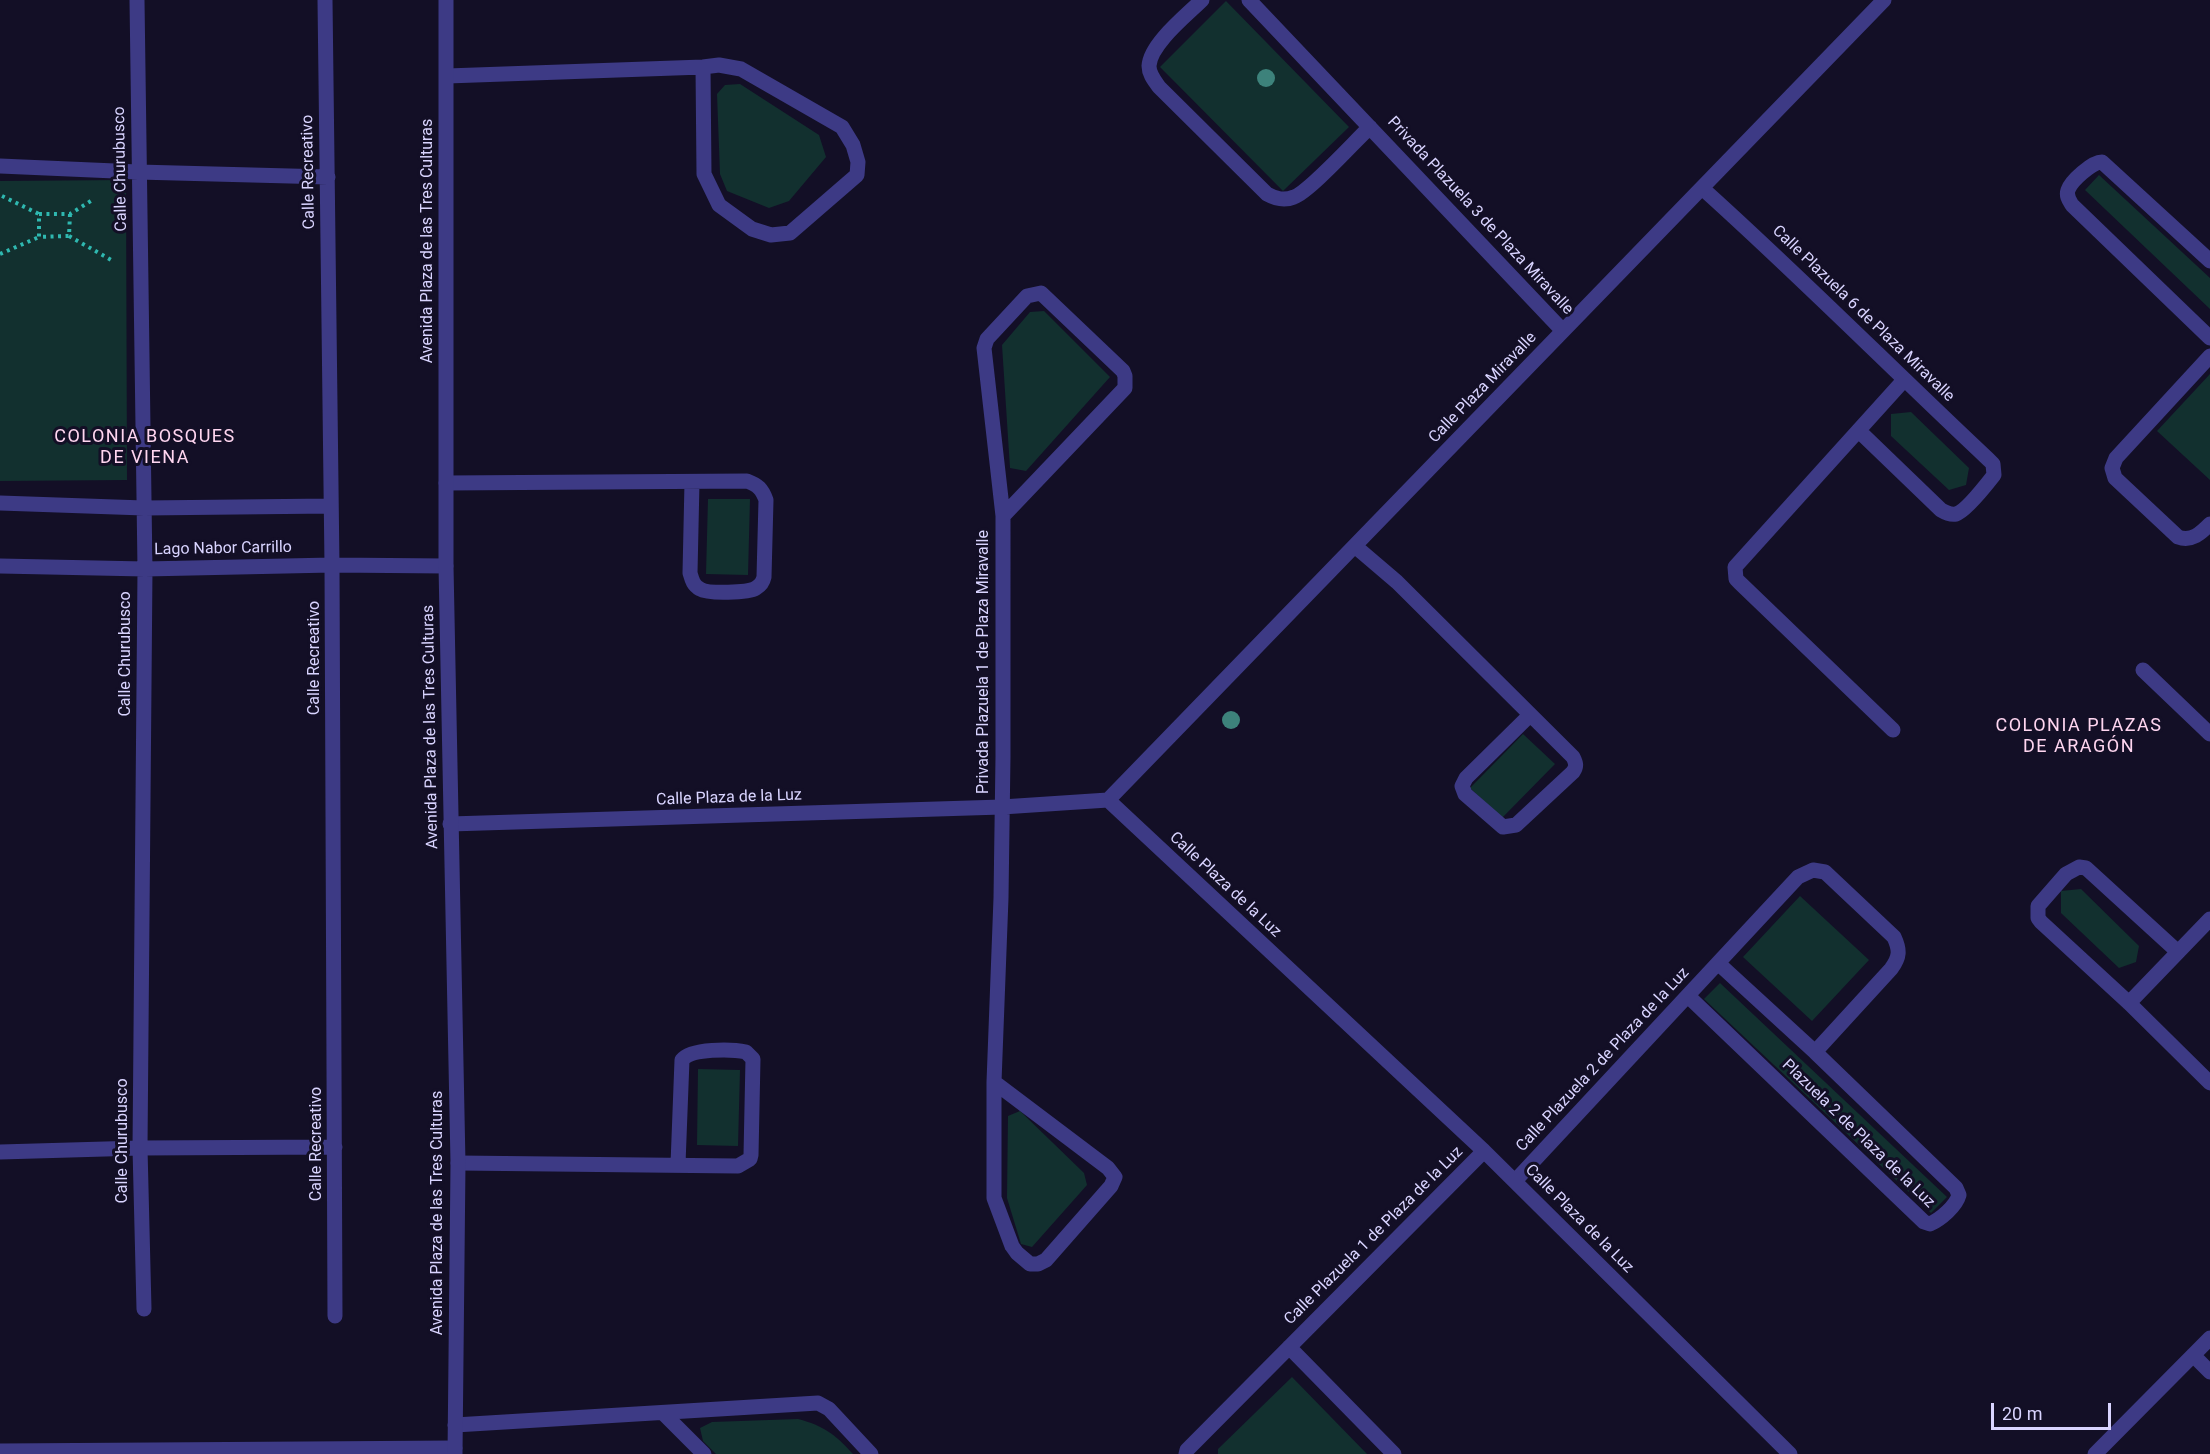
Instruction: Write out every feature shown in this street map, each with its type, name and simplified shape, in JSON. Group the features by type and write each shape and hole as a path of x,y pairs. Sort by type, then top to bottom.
{"street":[{"name":"Calle Churubusco","path":"137,0 145,569 140,1148 144,1309"},
{"name":"Calle Recreativo","path":"325,0 332,565 335,1316"},
{"name":"Avenida Plaza de las Tres Culturas","path":"446,0 446,566 458,1163 455,1451"},
{"name":"Privada Plazuela 3 de Plaza Miravalle","path":"1202,0 1154,48 1148,68 1159,87 1267,194 1283,200 1301,194 1370,127"},
{"name":"Privada Plazuela 3 de Plaza Miravalle","path":"1249,0 1563,331"},
{"name":"Calle Plaza Miravalle","path":"1108,800 1702,188 1875,3"},
{"path":"447,76 719,65 741,69 842,126 854,145 858,162 857,174 790,233 771,235 753,230 719,205 704,174 703,67"},
{"path":"2210,261 2102,162 2090,166 2069,188 2067,196 2072,204 2210,338"},
{"path":"0,165 138,172 328,177"},
{"name":"Calle Plazuela 6 de Plaza Miravalle","path":"1702,188 1989,460 1995,470 1991,479 1963,510 1957,513 1946,513 1859,431"},
{"name":"Privada Plazuela 1 de Plaza Miravalle","path":"994,1082 1108,1168 1115,1177 1111,1186 1046,1260 1038,1264 1030,1264 1012,1246 994,1198 994,1082 1002,807 1003,516 984,344 1027,296 1041,293 1123,371 1125,388 1003,516"},
{"path":"2210,356 2116,458 2112,468 2115,478 2178,537 2189,539 2200,534 2210,524"},
{"path":"1893,730 1740,583 1735,567 1904,380"},
{"path":"446,483 747,481 756,484 763,490 766,500 764,577 763,582 755,589 709,592 699,589 693,583 690,573 692,482"},
{"path":"0,503 144,508 331,506"},
{"path":"1356,547 1397,582 1573,757 1575,769 1516,825 1503,827 1465,794 1462,786 1466,778 1530,715"},
{"name":"Lago Nabor Carrillo","path":"0,566 145,569 332,565 446,566"},
{"path":"2143,670 2210,734"},
{"name":"Calle Plaza de la Luz","path":"450,824 1002,807 1108,800 1484,1151 1790,1454"},
{"path":"2178,952 2091,872 2079,867 2066,874 2038,906 2038,918 2210,1083"},
{"name":"Calle Plazuela 2 de Plaza de la Luz","path":"1515,1181 1798,877 1813,870 1825,872 1894,937 1899,954 1891,969 1815,1052"},
{"path":"2129,1003 2210,919"},
{"path":"1719,964 1815,1052"},
{"name":"Plazuela 2 de Plaza de la Luz","path":"1688,996 1924,1222 1930,1224 1937,1221 1957,1201 1958,1191 1815,1052"},
{"path":"458,1163 738,1166 747,1163 750,1159 753,1063 746,1052 694,1052 682,1060 678,1164"},
{"path":"0,1152 140,1148 335,1147"},
{"name":"Calle Plazuela 1 de Plaza de la Luz","path":"1186,1454 1187,1450 1484,1151"},
{"path":"2095,1454 2210,1338"},
{"name":"Calle Plazuela 1 de Plaza de la Luz","path":"1289,1347 1394,1454"},
{"path":"2193,1355 2210,1372"},
{"path":"455,1425 505,1424 818,1403 829,1409 871,1454"},
{"path":"664,1414 704,1454"},
{"path":"0,1451 455,1451"}],"path":[{"path":"0,195 39,214 70,213 69,236"},
{"path":"39,214 39,237"},
{"path":"0,254 39,237 69,236 141,277"}],"green space":[{"path":"1226,1 1349,127 1283,191 1160,67"},
{"path":"740,84 819,135 826,157 789,201 769,208 727,191 720,174 717,94 725,85"},
{"path":"2099,175 2210,278 2210,309 2085,190"},
{"path":"126,180 127,480 0,481 0,181"},
{"path":"1044,311 1110,377 1026,471 1010,468 1002,345 1030,312"},
{"path":"2210,374 2210,480 2157,431"},
{"path":"1911,412 1969,468 1966,485 1949,490 1891,436 1891,414"},
{"path":"708,499 750,499 748,575 706,574"},
{"path":"1523,734 1555,764 1502,818 1470,788"},
{"path":"2081,889 2139,946 2136,962 2119,968 2061,913 2061,891"},
{"path":"1800,896 1869,960 1812,1021 1743,957"},
{"path":"1720,983 1947,1197 1931,1213 1704,999"},
{"path":"698,1069 740,1070 738,1146 697,1145"},
{"path":"1020,1111 1084,1173 1087,1185 1032,1247 1021,1244 1007,1198 1008,1116"},
{"path":"1292,1377 1367,1454 1218,1454 1218,1449"},
{"path":"798,1419 828,1432 853,1454 716,1454 703,1441 700,1428 712,1422"}],"district":[{"name":"COLONIA BOSQUES DE VIENA","path":"145,447"},
{"name":"COLONIA PLAZAS DE ARAGÓN","path":"2079,736"}]}
